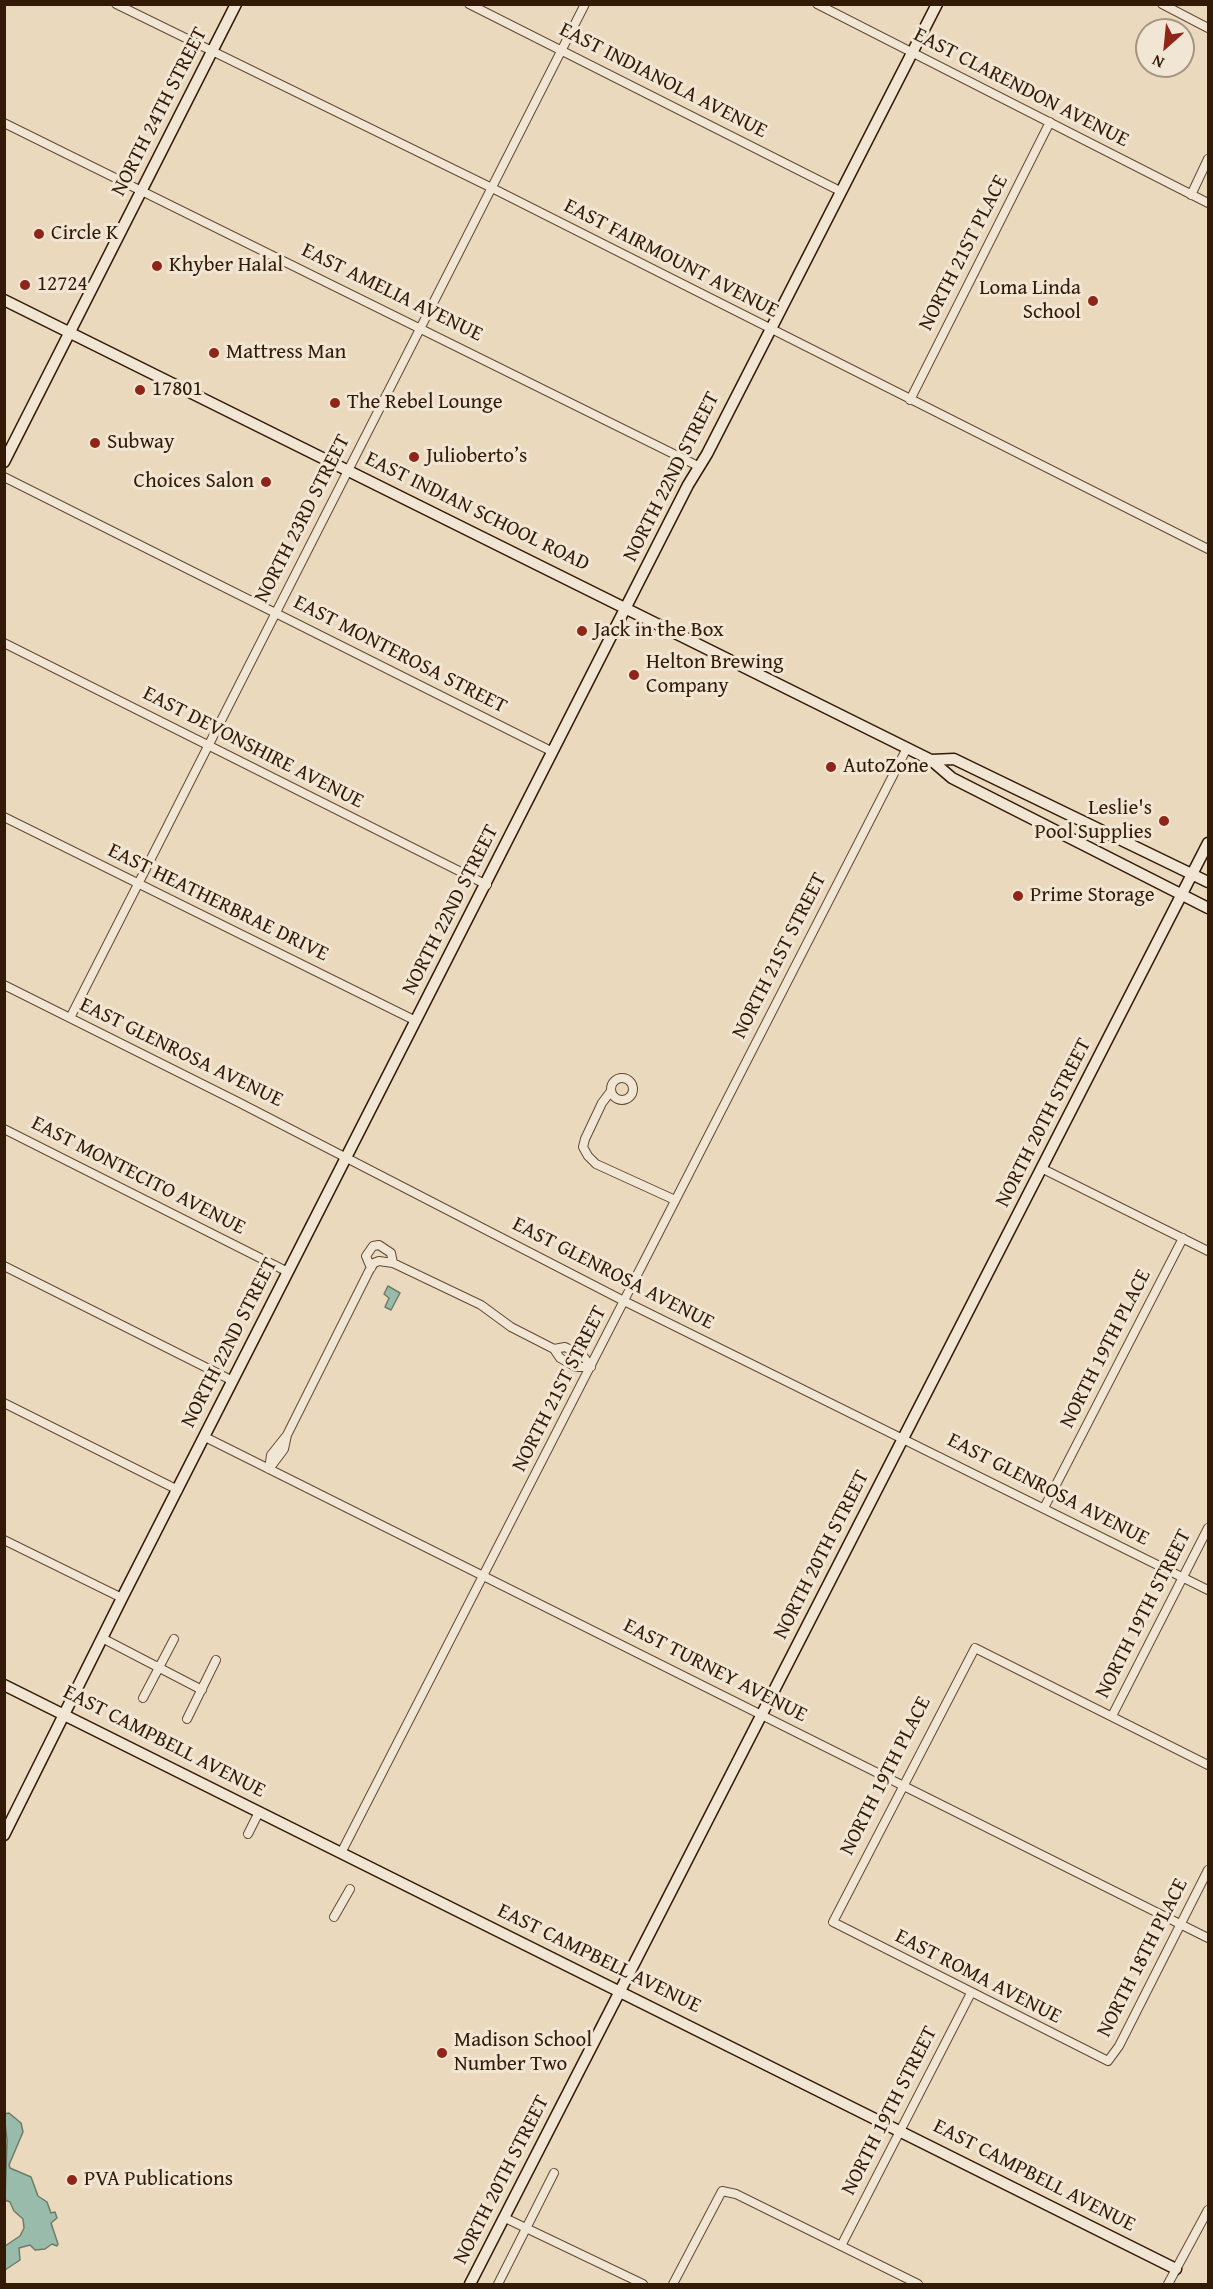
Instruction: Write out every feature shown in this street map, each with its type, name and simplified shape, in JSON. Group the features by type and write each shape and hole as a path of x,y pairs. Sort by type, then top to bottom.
{"street":[{"name":"EAST FAIRMOUNT AVENUE","path":"116,4 492,188 1209,549"},
{"name":"NORTH 24TH STREET","path":"4,462 236,4"},
{"name":"EAST INDIANOLA AVENUE","path":"469,4 840,191"},
{"name":"NORTH 23RD STREET","path":"70,1018 585,4"},
{"name":"EAST CLARENDON AVENUE","path":"817,4 1209,203"},
{"name":"NORTH 22ND STREET","path":"4,1835 122,1598 698,466 937,4"},
{"path":"1162,4 1209,28"},
{"name":"NORTH 21ST PLACE","path":"910,400 1050,122"},
{"name":"EAST AMELIA AVENUE","path":"4,123 142,189 698,466"},
{"path":"1191,195 1209,159"},
{"name":"EAST INDIAN SCHOOL ROAD","path":"4,300 931,760 952,778 1209,908"},
{"name":"EAST MONTEROSA STREET","path":"4,477 553,752"},
{"name":"EAST DEVONSHIRE AVENUE","path":"4,643 486,885"},
{"name":"NORTH 21ST STREET","path":"341,1853 485,1576 907,748"},
{"name":"EAST INDIAN SCHOOL ROAD","path":"931,760 954,759 1209,882"},
{"name":"EAST HEATHERBRAE DRIVE","path":"4,817 416,1021"},
{"name":"NORTH 20TH STREET","path":"470,2284 1209,843"},
{"name":"EAST GLENROSA AVENUE","path":"4,986 277,1121 346,1159 624,1301 1209,1590"},
{"path":"611,1091 602,1103 585,1139 583,1147 588,1156 596,1164 675,1200"},
{"name":"EAST MONTECITO AVENUE","path":"4,1129 288,1272"},
{"path":"1043,1169 1209,1251"},
{"name":"NORTH 19TH PLACE","path":"1044,1508 1183,1238"},
{"path":"371,1268 366,1256 373,1246 379,1245 391,1253 393,1263"},
{"path":"269,1469 271,1455 287,1435 371,1268 379,1261 393,1263 481,1305 511,1327 554,1349 560,1358 576,1367 591,1367"},
{"path":"4,1266 233,1381"},
{"path":"4,1403 178,1490"},
{"name":"EAST TURNEY AVENUE","path":"205,1437 1209,1938"},
{"name":"NORTH 19TH STREET","path":"1112,1716 1209,1528"},
{"path":"4,1540 122,1598"},
{"path":"102,1638 202,1690"},
{"path":"143,1698 174,1639"},
{"name":"NORTH 19TH PLACE","path":"832,1922 975,1648 1112,1716"},
{"path":"187,1719 216,1660"},
{"name":"EAST CAMPBELL AVENUE","path":"4,1685 1176,2269"},
{"path":"1112,1716 1209,1765"},
{"path":"248,1834 259,1812"},
{"name":"NORTH 18TH PLACE","path":"1108,2061 1119,2046 1209,1870"},
{"path":"334,1917 350,1888"},
{"name":"EAST ROMA AVENUE","path":"832,1922 1108,2061"},
{"name":"NORTH 19TH STREET","path":"841,2246 971,1993"},
{"name":"NORTH 20TH STREET","path":"498,2284 554,2173"},
{"path":"673,2284 722,2191 736,2194 918,2284"},
{"path":"1167,2284 1209,2210"},
{"path":"505,2218 643,2284"}],"shaded area":[{"path":"388,1286 400,1293 391,1310 385,1307 389,1298 384,1294"},
{"path":"9,2113 21,2123 23,2132 9,2165 10,2168 31,2177 38,2196 47,2202 51,2213 55,2212 57,2218 51,2223 58,2244 57,2246 52,2244 45,2249 35,2250 30,2245 19,2248 20,2260 5,2270 5,2246 20,2236 24,2228 23,2219 14,2211 10,2202 5,2200 7,2140 4,2114"}],"place":[{"name":"Circle K","path":"39,234"},
{"name":"Khyber Halal","path":"157,266"},
{"name":"12724","path":"25,285"},
{"name":"Loma Linda School","path":"1093,301"},
{"name":"Mattress Man","path":"214,353"},
{"name":"17801","path":"140,390"},
{"name":"The Rebel Lounge","path":"335,403"},
{"name":"Subway","path":"95,443"},
{"name":"Julioberto’s","path":"414,457"},
{"name":"Choices Salon","path":"266,482"},
{"name":"Jack in the Box","path":"582,631"},
{"name":"Helton Brewing Company","path":"634,675"},
{"name":"AutoZone","path":"831,767"},
{"name":"Leslie's Pool Supplies","path":"1164,821"},
{"name":"Prime Storage","path":"1018,896"},
{"name":"Madison School Number Two","path":"442,2053"},
{"name":"PVA Publications","path":"72,2180"}]}
